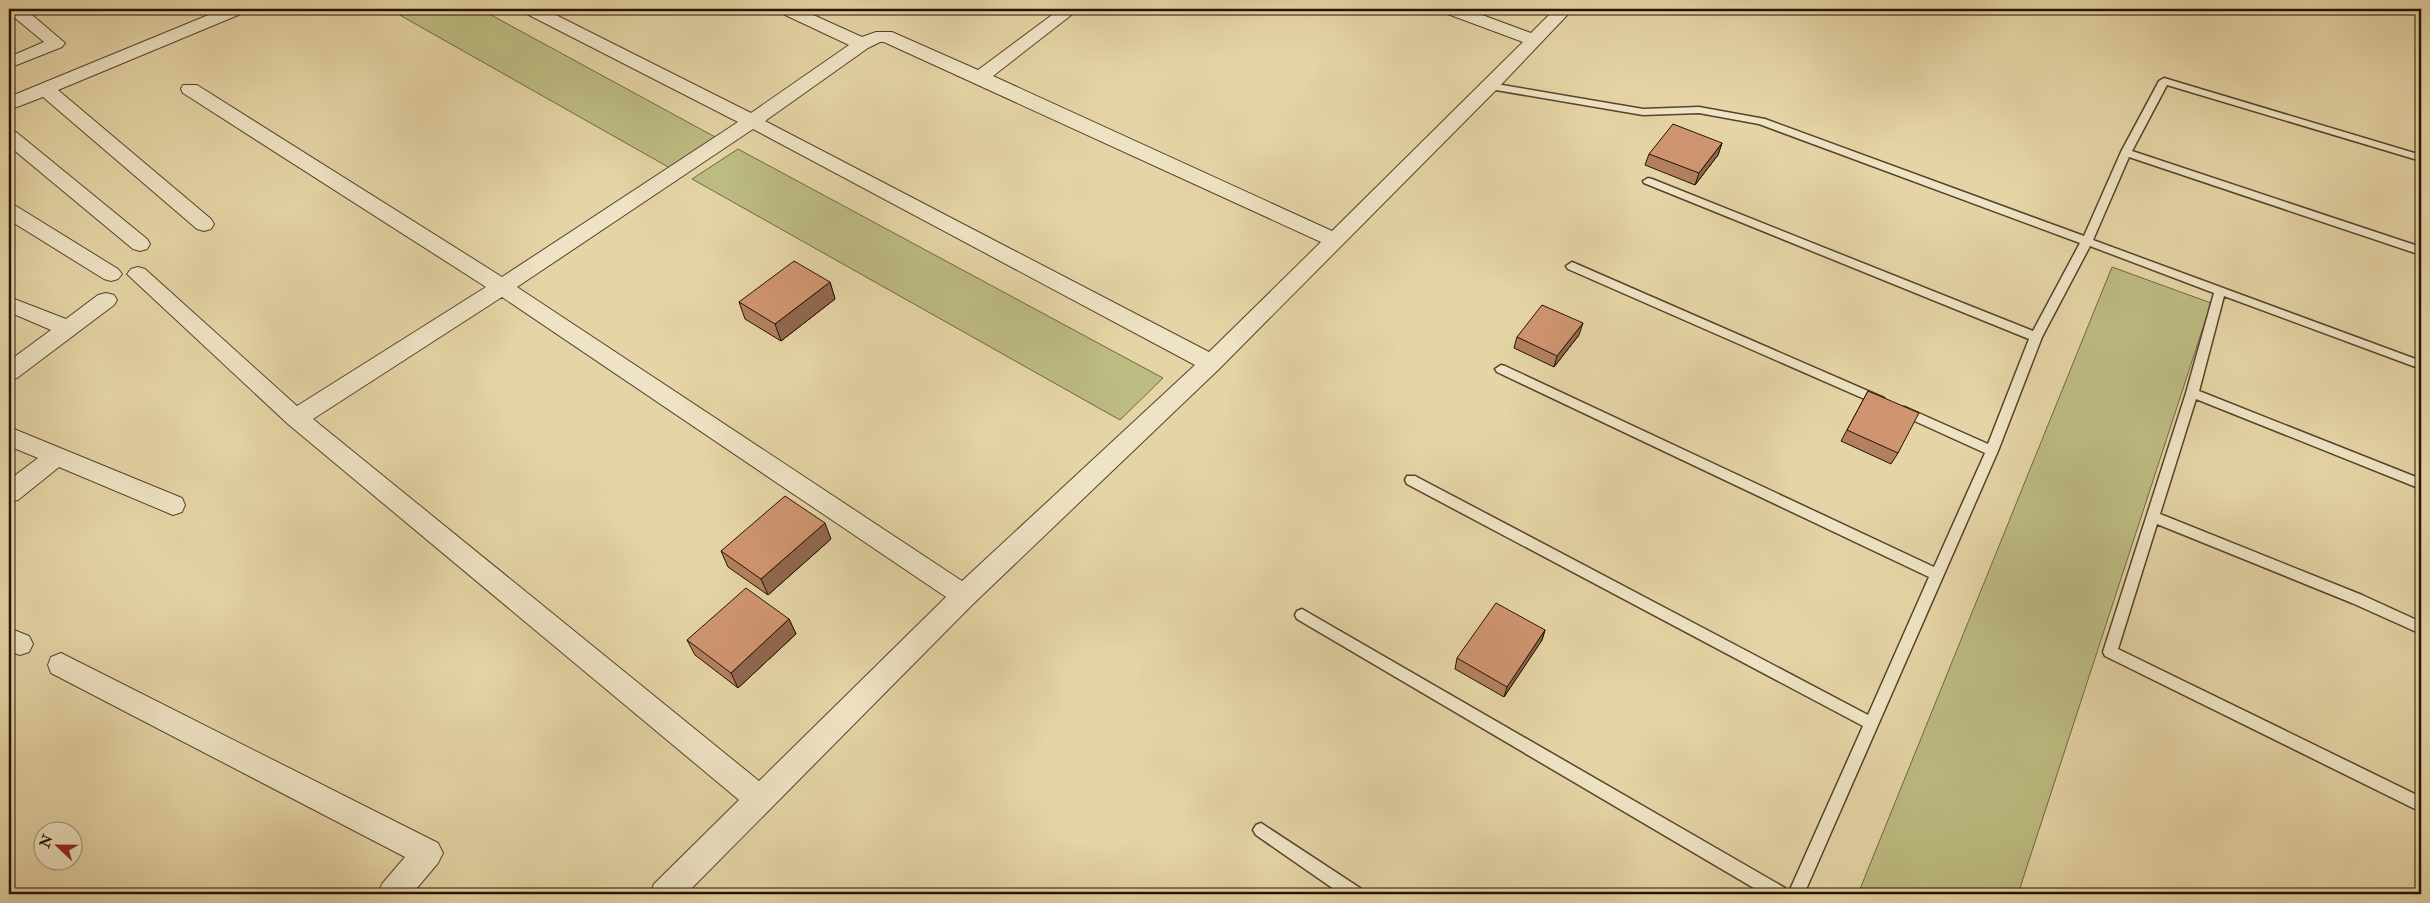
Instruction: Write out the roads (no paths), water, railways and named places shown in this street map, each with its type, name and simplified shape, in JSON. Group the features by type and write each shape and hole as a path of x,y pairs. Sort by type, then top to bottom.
{"street":[{"path":"9,64 56,43 15,9"},
{"path":"9,104 237,9"},
{"path":"531,9 753,122 1211,363"},
{"path":"787,9 862,44"},
{"path":"980,77 1071,9"},
{"path":"1451,9 1534,40"},
{"path":"666,894 964,596 1211,363 1490,86 1564,9"},
{"path":"296,418 502,288 753,122 862,44 876,37 886,36 980,77 1335,240"},
{"path":"45,89 204,224"},
{"path":"190,89 502,288 964,596"},
{"path":"9,136 140,244"},
{"path":"9,211 111,274"},
{"path":"138,274 296,418 761,800"},
{"path":"9,372 106,300"},
{"path":"9,304 68,328"},
{"path":"9,436 173,505"},
{"path":"9,493 57,456"},
{"path":"61,665 428,853 393,894"}],"lane":[{"path":"1796,894 1992,450 2036,337 2087,241 2126,152 2164,81 2421,158"},
{"path":"1490,86 1643,112 1699,110 1761,122 2421,365"},
{"path":"2126,152 2421,251"},
{"path":"1648,181 2036,337"},
{"path":"1572,266 1992,450"},
{"path":"2220,291 2192,393 2110,652 2421,805"},
{"path":"1501,369 1936,574"},
{"path":"2192,393 2421,484"},
{"path":"1411,480 1870,723"},
{"path":"2152,516 2357,599 2421,628"},
{"path":"1302,615 1779,894"},
{"path":"1261,830 1354,894"}]}
